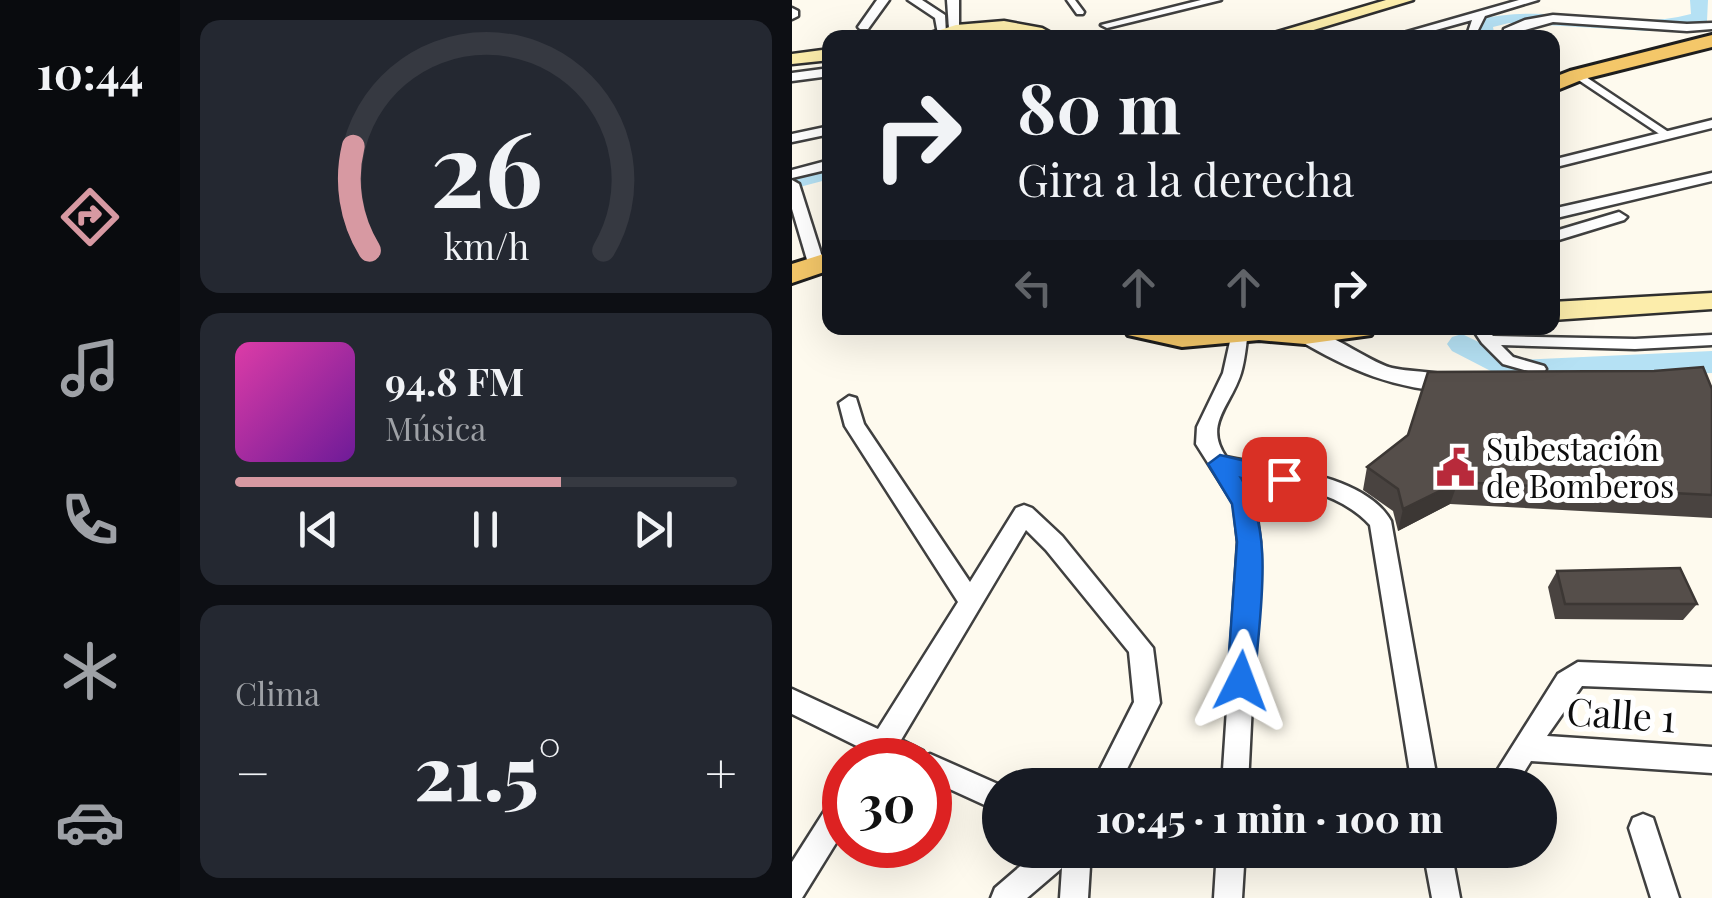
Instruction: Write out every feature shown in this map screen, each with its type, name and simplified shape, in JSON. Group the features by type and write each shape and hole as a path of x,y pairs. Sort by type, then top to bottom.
{"main road":[{"path":"1295,30 1400,1"},
{"path":"954,30 989,24 1019,25 1032,30"},
{"path":"1560,82 1576,74 1712,41"},
{"path":"792,59 822,55"},
{"path":"1560,310 1712,300"},
{"path":"1172,335 1200,335"}],"street":[{"path":"864,28 883,0"},
{"path":"914,0 941,16 948,30"},
{"path":"948,30 952,0"},
{"path":"1070,0 1080,12"},
{"path":"1106,24 1215,0"},
{"path":"1420,30 1532,0"},
{"path":"1475,30 1482,12"},
{"path":"1510,30 1525,20 1561,15 1645,27 1712,26"},
{"path":"792,77 822,73"},
{"path":"1576,74 1668,135"},
{"path":"1560,162 1712,124"},
{"path":"792,138 822,132"},
{"path":"816,260 793,183 822,168"},
{"path":"1560,212 1711,178"},
{"path":"1560,235 1619,217"},
{"path":"1236,768 1249,542 1244,502 1206,444 1207,426 1232,373 1243,335"},
{"path":"1307,335 1372,373 1422,384 1562,384"},
{"path":"1483,335 1508,361 1539,369"},
{"path":"1497,335 1634,344 1712,340"},
{"path":"849,404 855,426 970,602"},
{"path":"1220,464 1348,494 1369,505 1380,522 1423,768"},
{"path":"887,738 1024,514 1054,542 1140,648 1147,703 1113,768"},
{"path":"1512,768 1567,682 1578,674 1712,679"},
{"path":"792,701 853,738"},
{"name":"Calle 1","path":"1526,748 1712,760"},
{"path":"952,777 982,791"},
{"path":"1643,828 1665,898"},
{"path":"792,888 822,841"},
{"path":"1004,898 1039,868"},
{"path":"1074,898 1076,868"},
{"path":"1228,898 1230,868"}],"building":[{"path":"1703,367 1712,389 1712,495 1458,482 1403,509 1398,489 1367,467 1408,435 1428,372 1654,371"},
{"path":"1680,568 1697,604 1565,604 1557,571"}],"waterway":[{"path":"1484,30 1483,24 1536,16 1649,26 1675,24 1700,17 1699,0"},
{"path":"792,182 822,173"},
{"path":"1462,344 1512,371 1712,362"}],"place":[{"name":"Subestación de Bomberos","path":"1456,468"}],"route":[{"path":"1241,681 1249,542 1244,502 1220,464 1284,479"}]}
